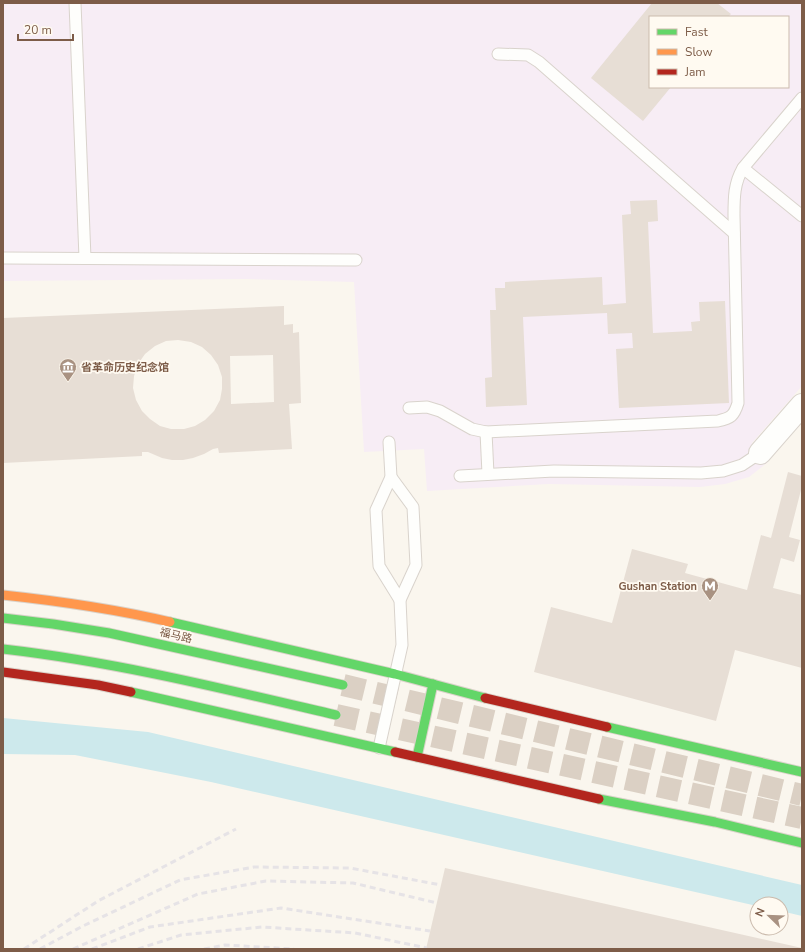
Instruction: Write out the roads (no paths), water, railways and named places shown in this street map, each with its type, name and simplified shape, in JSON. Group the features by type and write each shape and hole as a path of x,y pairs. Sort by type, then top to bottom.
{"main road":[{"path":"3,595 57,600 113,610 395,674 706,751 802,772"},
{"name":"福马路","path":"3,618 109,633 343,685"},
{"path":"3,649 48,654 156,673 336,715"},
{"path":"3,672 98,685 151,696 416,756 614,803 715,822 802,843"},
{"path":"416,756 433,684"}],"street":[{"path":"760,453 802,405"}],"lane":[{"path":"75,3 85,258"},
{"path":"498,54 528,55 540,62 734,233"},
{"path":"409,408 427,407 434,409 472,429 486,432 718,421 728,418 735,413 738,403 734,233 736,186 738,177 743,168 802,98"},
{"path":"743,168 802,216"},
{"path":"3,258 356,260"},
{"path":"486,432 488,474"},
{"path":"389,442 391,477 376,510 379,566 400,600"},
{"path":"460,476 554,471 700,474 723,471 742,465 760,453"},
{"path":"379,748 402,645 400,600 416,565 413,507 391,477"}],"water":[{"path":"3,718 148,732 802,885 802,916 789,913 789,896 749,896 749,904 211,782 75,755 3,754"}],"tunnel":[{"path":"343,685 802,795"},
{"path":"336,715 802,818"}],"railway":[{"path":"24,949 98,901 236,829"},
{"path":"40,949 81,927 180,880 254,867 350,868 441,885"},
{"path":"73,949 198,894 266,881 353,883 437,903"},
{"path":"92,949 150,927 281,908 430,931"},
{"path":"138,949 181,935 262,927 355,933 427,948"},
{"path":"204,949 225,945 294,949"}],"place":[{"name":"省革命历史纪念馆","path":"68,382"},
{"name":"Gushan Station","path":"710,601"}]}
